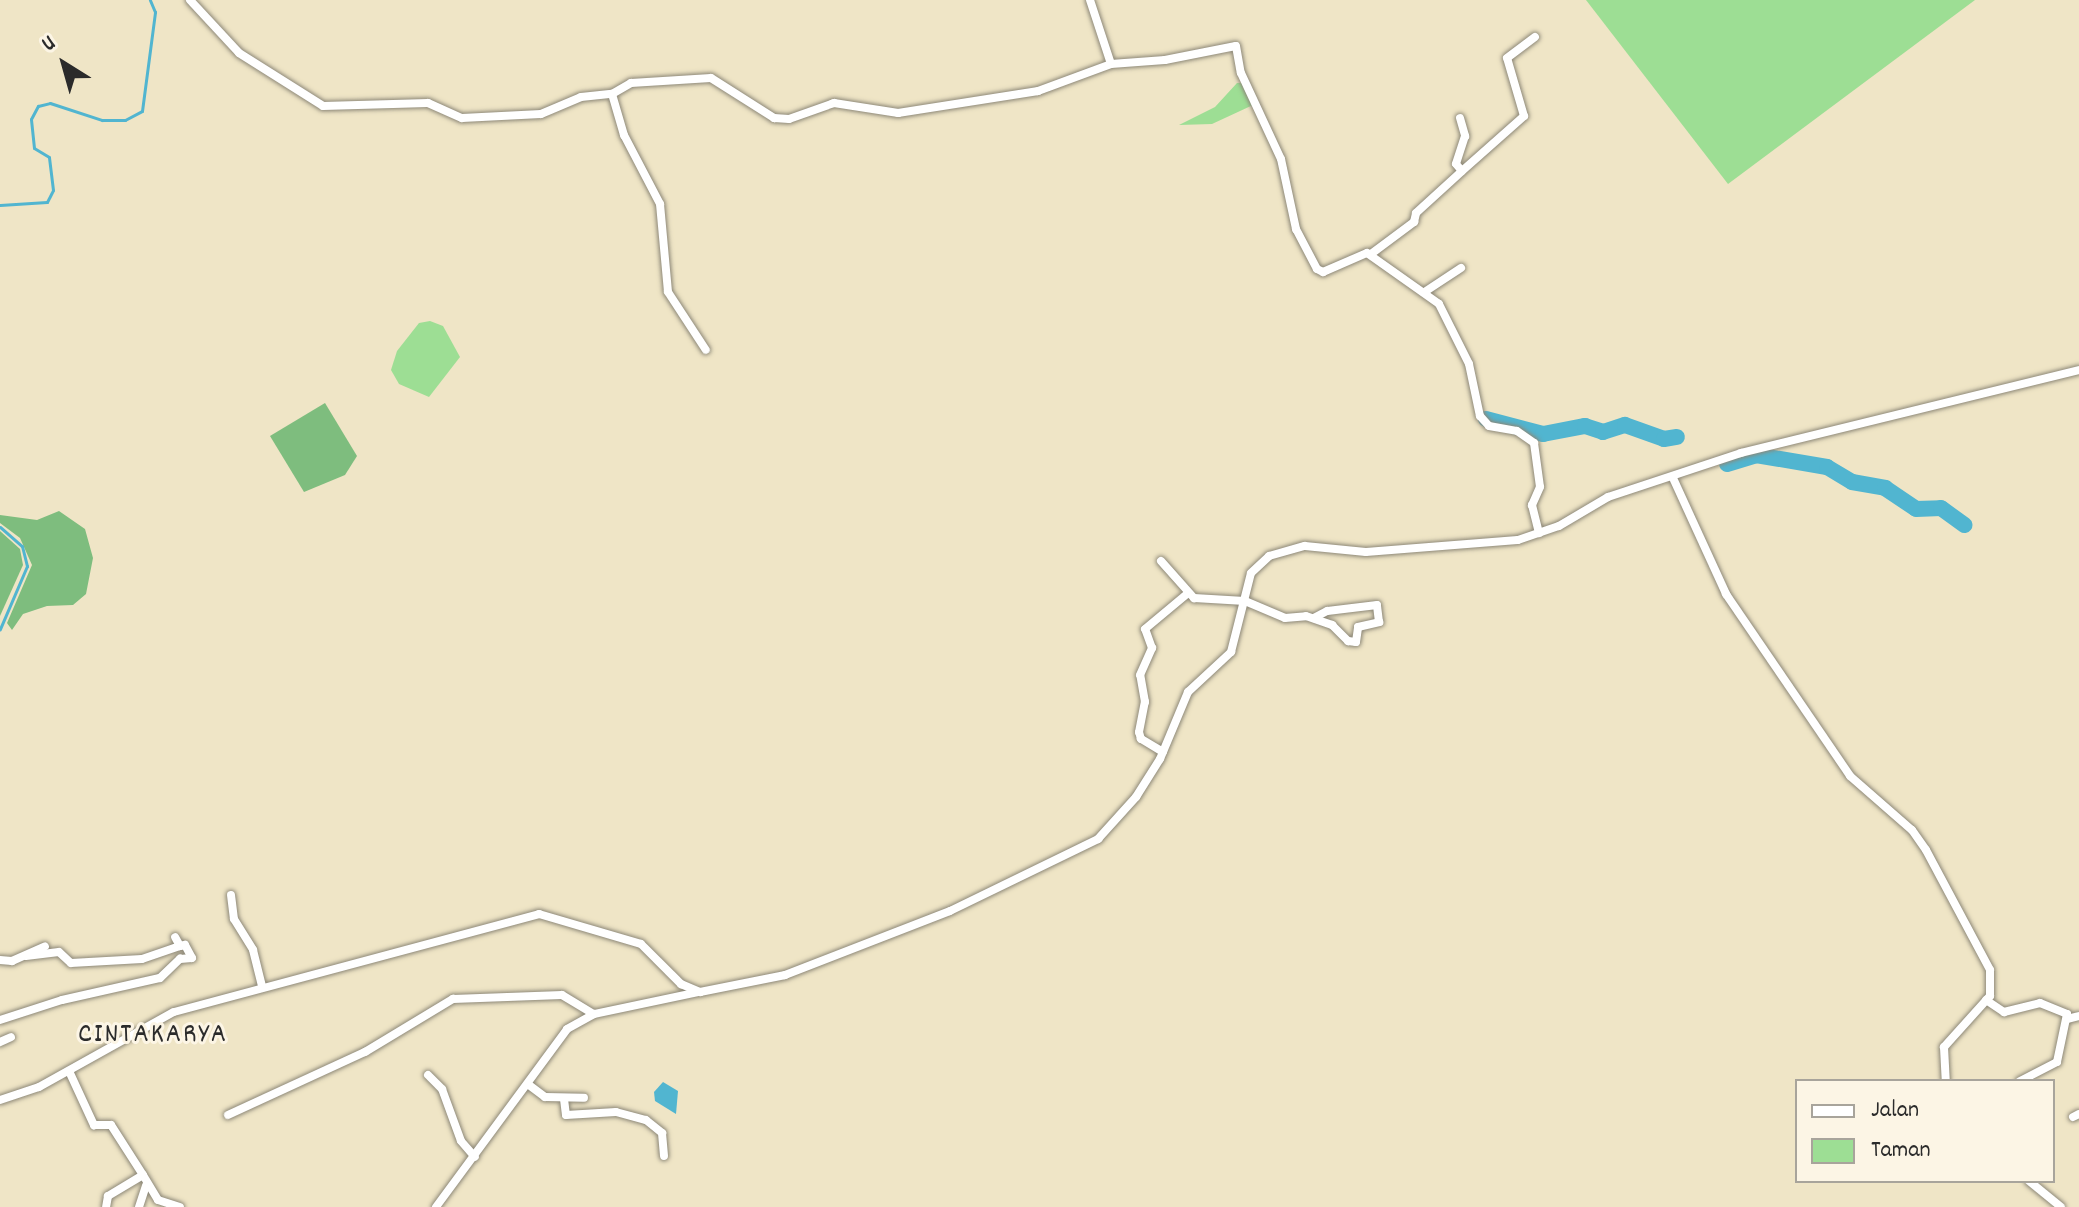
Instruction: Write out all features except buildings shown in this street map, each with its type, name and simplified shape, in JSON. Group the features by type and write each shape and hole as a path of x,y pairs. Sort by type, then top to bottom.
{"street":[{"path":"190,0 239,53 327,107 428,103 454,116 489,118 541,114 581,97 612,94 631,83 711,78 774,118 789,119 834,103 898,113 1038,91 1111,64 1237,47 1241,73 1281,159 1296,229 1317,269 1323,272 1353,255 1371,254 1414,222 1416,213 1524,116 1507,58 1535,37"},
{"path":"1090,0 1111,64"},
{"path":"612,94 624,135 660,204 668,292 706,350"},
{"path":"1460,118 1463,150 1456,164 1462,171"},
{"path":"1371,254 1426,291 1449,319 1465,356 1480,416 1489,426 1517,431 1534,443 1540,487 1532,505 1539,533"},
{"path":"1426,291 1461,268"},
{"path":"436,1207 529,1085 562,1033 594,1014 785,975 950,911 1071,856 1110,828 1163,752 1188,692 1231,652 1254,568 1284,550 1482,546 1539,533 1608,497 1741,453 2079,370"},
{"path":"1673,478 1720,584 1850,776 1912,830 1945,877 1960,918 1990,970 1992,991 1944,1047 1946,1079"},
{"path":"1161,561 1187,594 1245,601 1285,618 1314,618 1327,611 1377,605 1379,622 1358,627 1356,642 1314,618"},
{"path":"1163,752 1141,739 1139,732 1145,702 1140,675 1152,648 1145,629 1187,594"},
{"path":"231,895 234,919 253,950 262,987"},
{"path":"0,1100 69,1071 174,1012 539,914 641,944 681,984 700,992"},
{"path":"175,937 180,946"},
{"path":"0,960 59,952 71,963 142,959 185,945 192,958 180,959 160,978 0,1020"},
{"path":"26,956 45,946"},
{"path":"228,1115 365,1052 453,999 562,995 594,1014"},
{"path":"1986,1000 2004,1012 2040,1003 2059,1006 2067,1019 2055,1064 2024,1079"},
{"path":"2067,1019 2079,1016"},
{"path":"0,1042 11,1037"},
{"path":"69,1071 94,1125 111,1125 158,1200 180,1207"},
{"path":"428,1075 442,1089 461,1141 475,1157"},
{"path":"529,1085 545,1097 584,1098"},
{"path":"564,1099 566,1115 616,1112 646,1120 662,1133 664,1156"},
{"path":"106,1207 108,1196 144,1177"},
{"path":"139,1207 146,1195 144,1177"},
{"path":"2031,1183 2061,1207"}],"green space":[{"path":"1586,0 1975,0 1728,184"},
{"path":"1237,83 1245,83 1253,105 1212,124 1179,125 1215,107"},
{"path":"430,321 443,326 460,357 429,397 399,384 391,370 397,351 419,323"},
{"path":"325,403 357,456 345,475 304,492 270,436"},
{"path":"59,511 85,529 93,558 86,594 73,605 47,606 23,614 12,630 7,623 32,565 20,538 0,523 0,515 37,520"},
{"path":"0,531 20,549 23,565 0,616"}],"water":[{"path":"663,1082 678,1091 676,1114 655,1101 654,1092"}],"waterway":[{"path":"0,205 47,202 53,190 49,157 34,148 31,119 38,106 50,103 102,120 125,120 142,111 155,12 150,0"},
{"path":"1486,419 1543,434 1585,426 1603,432 1625,425 1664,439 1677,437"},
{"path":"1727,464 1756,455 1827,467 1852,482 1885,488 1916,509 1941,508 1964,525"},
{"path":"0,527 22,546 27,566 0,629"}],"district":[{"name":"CINTAKARYA","path":"153,1036"}]}
